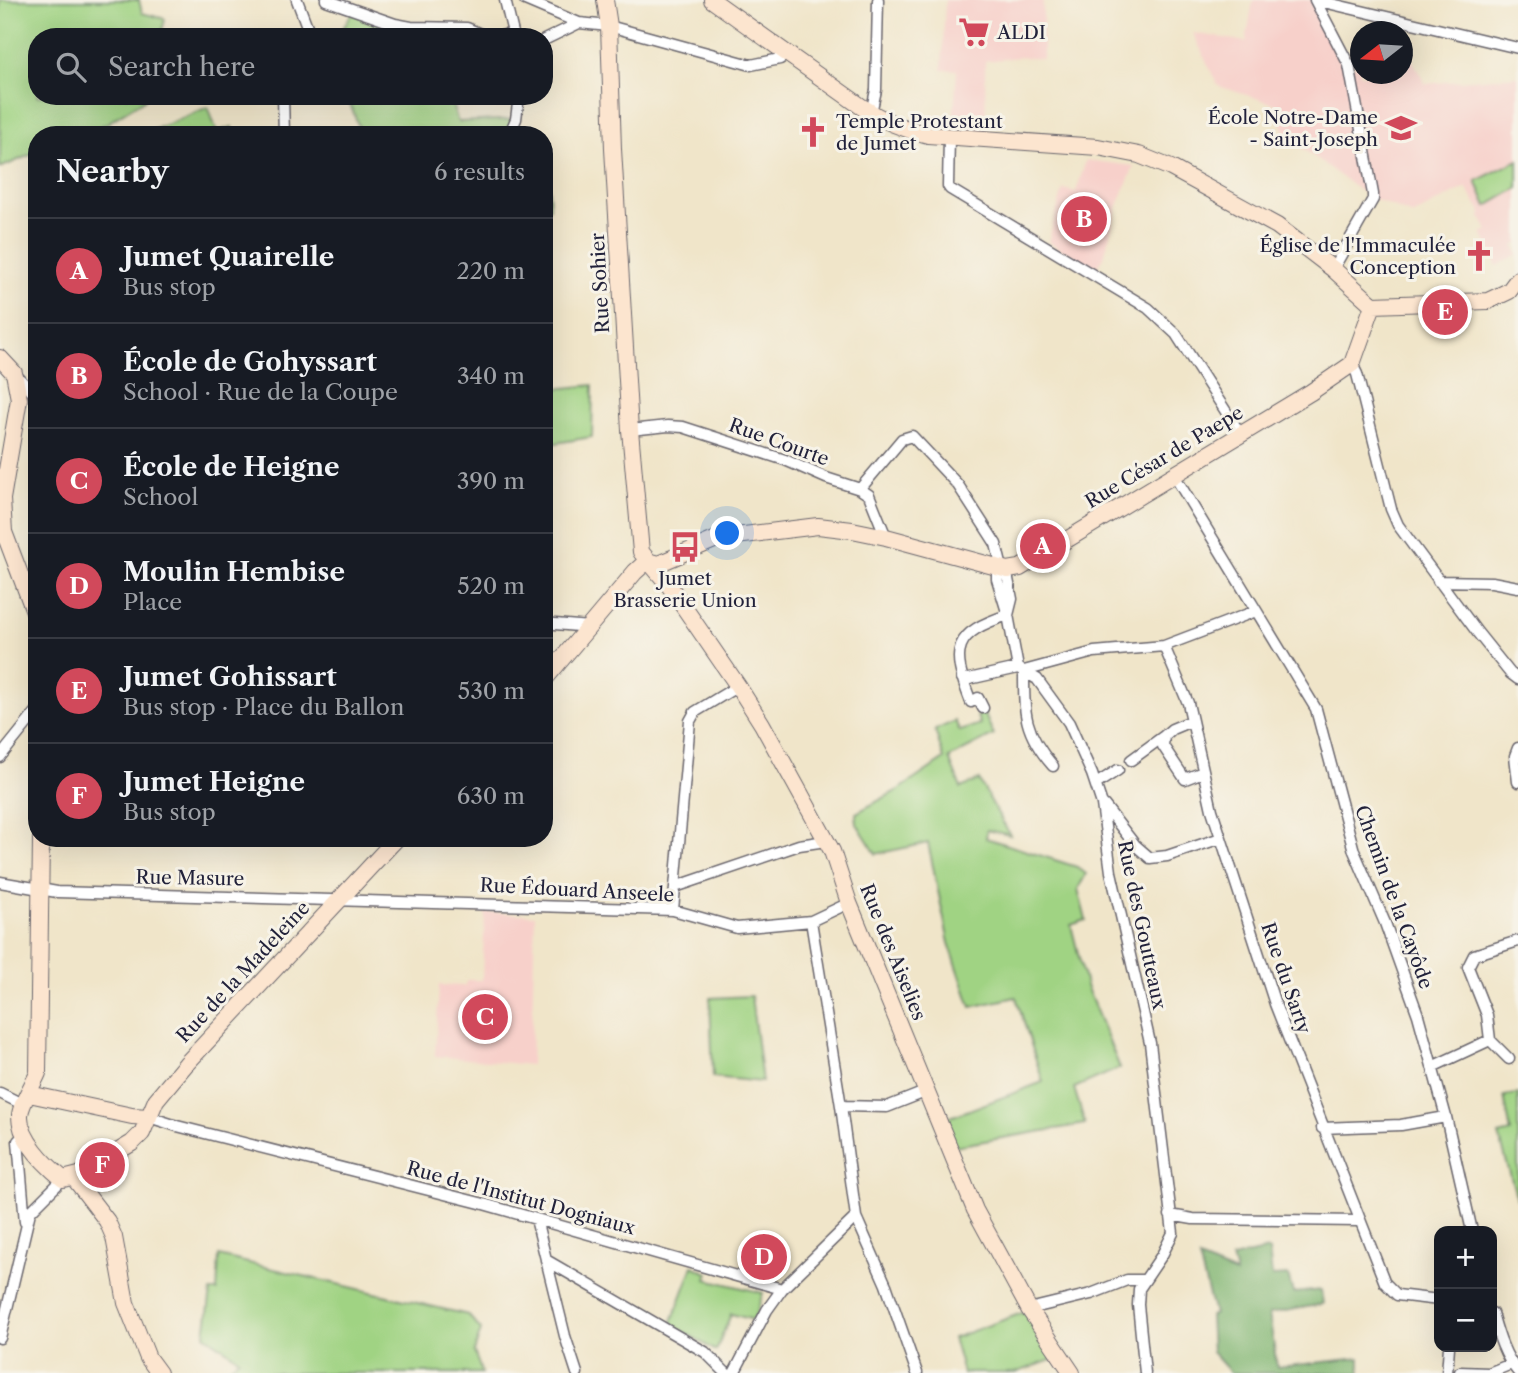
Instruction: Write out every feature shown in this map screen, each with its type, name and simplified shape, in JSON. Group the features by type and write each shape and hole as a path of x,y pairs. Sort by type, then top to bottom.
{"street":[{"path":"297,0 308,28"},
{"path":"326,0 395,24 467,28"},
{"path":"505,0 511,28"},
{"path":"525,0 579,23 609,26 751,65 780,59 787,54"},
{"name":"Rue Sohier","path":"604,0 609,26 613,149 638,537 641,552 647,561"},
{"path":"712,0 871,113 902,129 948,137 1098,147 1139,155 1171,168 1277,226 1333,269 1373,306 1486,302 1515,288"},
{"path":"871,113 876,90 878,0"},
{"path":"1315,0 1518,48"},
{"path":"1315,0 1349,65 1373,199 1333,269"},
{"path":"553,36 579,23"},
{"path":"283,105 284,126"},
{"path":"513,126 523,105"},
{"path":"948,137 950,190 1148,308 1176,334 1241,435"},
{"path":"1373,306 1352,364 1371,425 1391,509 1398,525 1438,581 1514,675"},
{"path":"0,358 28,386"},
{"name":"Rue César de Paepe","path":"647,561 658,564 671,560 719,538 818,526 886,537 1012,570 1025,566 1317,389 1352,364"},
{"path":"14,373 19,399 2,499 4,532 28,595"},
{"name":"Rue Courte","path":"630,430 683,426 785,460 860,489"},
{"path":"886,537 869,495 860,489 902,439 912,436 930,453 971,503 996,544 1003,568 997,574 997,579 1021,670 1027,726 1043,755 1053,766"},
{"name":"Chemin de la Cayôde","path":"1174,475 1316,709 1354,851 1385,923 1418,1015 1446,1117 1471,1226"},
{"path":"553,669 647,561"},
{"name":"Rue des Aiselies","path":"647,561 668,584 738,686 827,841 849,904 975,1210 1029,1309 1072,1373"},
{"path":"1438,581 1492,582 1518,587"},
{"path":"962,678 1021,670 1094,652 1164,646 1256,611"},
{"path":"983,708 978,698 971,702 962,678 959,649 961,640 971,631 1008,615"},
{"path":"553,624 589,627"},
{"name":"Rue du Sarty","path":"1164,646 1188,703 1221,838 1275,1004 1359,1221 1385,1283 1397,1295 1434,1299"},
{"name":"Rue des Goutteaux","path":"1021,670 1037,679 1069,723 1102,804 1111,872 1150,1043 1173,1233 1145,1280"},
{"path":"673,910 690,721 695,712 738,686"},
{"path":"1131,760 1172,729 1191,721"},
{"path":"0,757 28,722"},
{"path":"1164,736 1163,746 1185,779 1203,772"},
{"path":"1517,752 1518,782"},
{"path":"1096,784 1118,770"},
{"path":"1102,804 1150,858 1167,856 1221,838"},
{"path":"675,887 799,845 827,841"},
{"path":"41,847 38,1073 20,1116 25,1134 54,1171 69,1178 107,1221 114,1237 126,1304 148,1358 159,1373"},
{"name":"Rue de la Madeleine","path":"69,1178 132,1143 142,1132 156,1100 186,1064 389,847"},
{"name":"Rue Masure","path":"0,882 57,892 339,900"},
{"name":"Rue Édouard Anseele","path":"339,900 673,910 737,928 811,921 849,904"},
{"path":"811,921 856,1217 886,1285 917,1373"},
{"path":"1509,1059 1489,1040 1487,1015 1468,967 1474,955 1518,941"},
{"path":"1432,1067 1489,1040"},
{"path":"841,1106 887,1107 925,1091"},
{"path":"0,1093 149,1117"},
{"path":"132,1116 138,1133 132,1143"},
{"name":"Rue de l'Institut Dogniaux","path":"149,1117 536,1219 782,1289"},
{"path":"1322,1128 1401,1125 1446,1117"},
{"path":"25,1134 18,1141 26,1227"},
{"path":"0,1338 30,1212 69,1178"},
{"path":"1170,1214 1193,1219 1359,1221"},
{"path":"734,1373 767,1310 782,1289 856,1217"},
{"path":"536,1219 577,1373"},
{"path":"547,1260 705,1352 726,1373"},
{"path":"1029,1309 1091,1294 1127,1280 1145,1280 1138,1295 1145,1373"},
{"path":"1460,1371 1489,1373 1515,1368 1497,1330"},
{"path":"1447,1373 1449,1352"}],"shaded area":[{"path":"945,0 1043,0 1043,59 1019,57 985,61 986,134 953,127 957,70 942,70"},
{"name":"École Notre-Dame - Saint-Joseph","path":"1253,0 1315,0 1347,68 1350,67 1350,84 1413,84 1413,62 1425,84 1518,76 1518,160 1476,182 1503,196 1518,188 1518,244 1514,246 1518,255 1497,266 1482,233 1488,230 1481,218 1482,213 1466,187 1413,215 1369,197 1291,140 1276,115 1278,105 1218,86 1193,33 1246,42"},
{"path":"1086,160 1134,166 1117,208 1104,257 1096,269 1048,242 1063,189 1076,192"},
{"path":"485,912 535,915 531,1065 435,1056 439,985 466,986 466,980 482,980"}],"green space":[{"path":"0,0 139,0 142,13 165,19 163,28 28,28 28,105 136,105 102,126 28,126 28,156 0,168"},
{"path":"352,13 425,28 343,28"},
{"path":"350,105 452,105 458,122 516,119 512,126 359,126"},
{"path":"208,107 215,126 163,126"},
{"path":"1518,160 1518,188 1487,206 1476,181"},
{"path":"593,385 592,437 553,444 553,389"},
{"path":"984,713 994,735 949,758 961,788 979,780 1010,835 987,830 986,838 1077,867 1086,874 1078,889 1086,920 1071,925 1086,986 1120,1068 1074,1088 1085,1124 949,1147 937,1122 1043,1082 1016,997 971,1007 949,943 928,843 876,854 857,824 856,813 900,789 944,759 935,730 955,721 960,731 980,724 977,716"},
{"path":"751,996 762,1082 713,1077 710,998"},
{"path":"1518,1094 1517,1199 1499,1135 1511,1132 1504,1096"},
{"path":"1269,1250 1272,1276 1288,1275 1293,1293 1321,1290 1323,1304 1269,1314 1277,1367 1360,1358 1360,1373 1231,1373 1212,1352 1210,1316 1214,1314 1199,1259 1236,1274 1232,1258"},
{"path":"219,1256 468,1315 481,1330 474,1352 482,1373 223,1373 239,1359 205,1335 211,1291 217,1291"},
{"path":"693,1266 708,1273 706,1279 763,1293 754,1320 731,1314 716,1351 671,1324"},
{"path":"1025,1312 1057,1358 1015,1373 963,1373 953,1338"}],"place":[{"name":"ALDI","path":"974,32"},
{"name":"École Notre-Dame - Saint-Joseph","path":"1401,128"},
{"name":"Temple Protestant de Jumet","path":"813,132"},
{"name":"École de Gohyssart","path":"1084,219"},
{"name":"Église de l'Immaculée Conception","path":"1479,256"},
{"name":"Jumet Gohissart","path":"1445,312"},
{"name":"Jumet Quairelle","path":"1043,546"},
{"name":"Jumet Brasserie Union","path":"685,547"},
{"name":"École de Heigne","path":"485,1017"},
{"name":"Jumet Heigne","path":"102,1165"},
{"name":"Moulin Hembise","path":"764,1257"}]}
